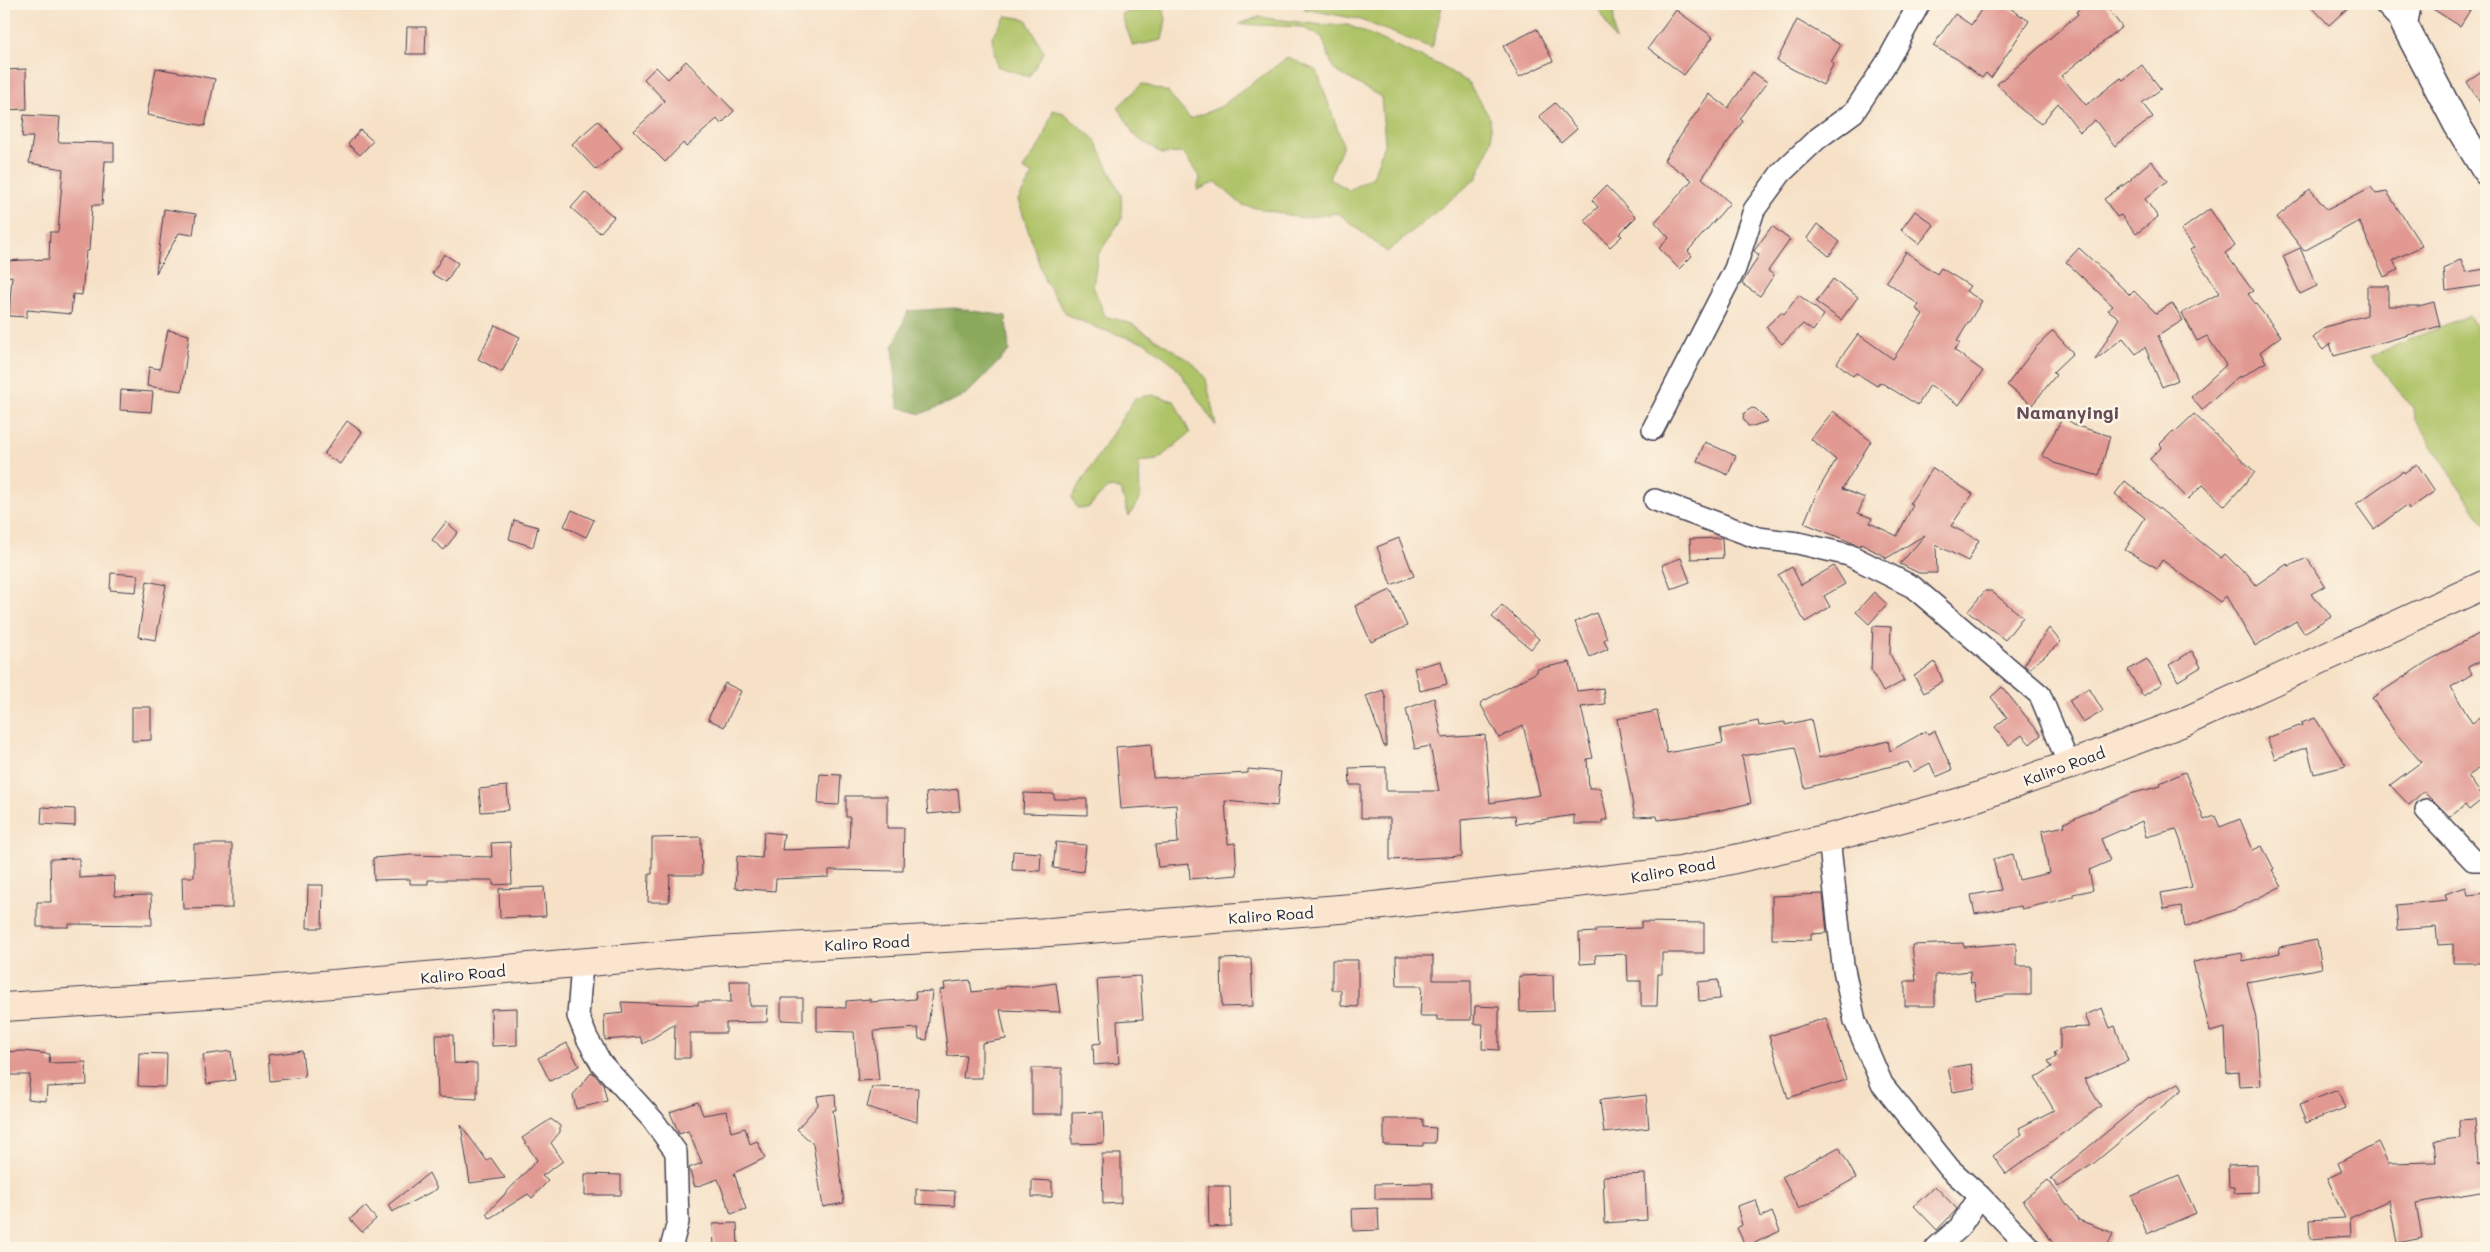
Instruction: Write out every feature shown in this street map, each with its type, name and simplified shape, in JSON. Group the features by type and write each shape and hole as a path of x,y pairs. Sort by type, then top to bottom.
{"main road":[{"name":"Kaliro Road","path":"4,1007 239,992 716,951 1050,932 1365,907 1680,871 1830,838 1968,800 2069,765 2184,722 2486,584"}],"street":[{"path":"1653,428 1735,269 1754,210 1781,173 1817,139 1854,112 1887,62 1919,4"},
{"path":"2386,4 2406,14 2457,125 2486,172"},
{"path":"1655,500 1758,538 1798,543 1849,555 1913,587 2040,695 2069,765"},
{"path":"2426,810 2473,860 2486,860"},
{"path":"1830,838 1843,965 1855,1021 1882,1084 1950,1169 1980,1196 2030,1248"},
{"path":"582,964 578,1016 587,1038 601,1063 653,1120 676,1152 678,1222 671,1248"},
{"path":"1936,1248 1959,1228 1980,1196"}],"green space":[{"path":"1309,4 1447,4 1442,6 1432,48 1358,19 1304,9"},
{"path":"1596,4 1613,4 1615,40"},
{"path":"1162,5 1166,19 1162,40 1133,46 1121,14"},
{"path":"1006,16 1026,19 1044,52 1029,77 997,66 992,37"},
{"path":"1259,17 1322,25 1348,25 1439,65 1468,82 1490,118 1492,139 1477,178 1387,252 1338,213 1302,218 1242,205 1216,182 1197,190 1200,178 1183,153 1162,154 1135,136 1118,107 1142,84 1168,92 1190,119 1220,107 1288,57 1317,71 1343,145 1329,178 1349,190 1373,177 1385,141 1381,97 1334,70 1322,37 1302,27 1239,24"},
{"path":"1053,110 1064,113 1095,140 1121,195 1122,218 1098,255 1093,286 1105,316 1132,324 1192,362 1206,379 1216,426 1175,365 1146,343 1100,329 1067,315 1045,281 1018,200 1033,175 1023,169 1041,143"},
{"path":"954,308 1006,316 1009,351 966,395 921,414 898,407 893,347 908,311"},
{"path":"2469,315 2486,347 2486,528 2414,418 2413,408 2371,356"},
{"path":"1152,395 1174,401 1190,433 1157,460 1139,462 1140,498 1129,516 1120,489 1107,488 1088,508 1077,508 1072,497 1135,398"}],"building":[{"path":"1985,4 2004,4 2029,21 1991,78 1986,73 1982,78 1957,59 1933,46 1955,14 1971,25"},
{"path":"2085,4 2104,4 2122,27 2061,76 2086,105 2121,78 2123,80 2142,65 2161,89 2142,103 2153,117 2115,146 2095,120 2080,132 2058,103 2041,124 2022,110 1997,84 2078,14 2076,12"},
{"path":"2309,4 2352,4 2329,25"},
{"path":"2425,4 2474,4 2460,26"},
{"path":"1676,10 1713,37 1684,75 1648,48"},
{"path":"1797,20 1841,45 1831,62 1834,63 1823,85 1777,61"},
{"path":"407,27 426,27 425,54 406,54"},
{"path":"1537,29 1553,61 1519,77 1503,46"},
{"path":"686,61 734,111 721,124 717,119 686,147 683,143 665,162 634,131 665,101 644,79 656,67 668,79"},
{"path":"156,68 215,79 205,126 147,115"},
{"path":"26,69 27,109 5,110 4,70"},
{"path":"2486,69 2486,112 2467,82"},
{"path":"1753,72 1767,82 1740,119 1743,121 1702,178 1730,203 1688,251 1692,256 1679,269 1659,248 1669,238 1655,222 1692,180 1664,160 1709,94 1728,108"},
{"path":"1555,103 1577,129 1561,143 1539,116"},
{"path":"24,115 60,117 58,142 114,143 114,161 105,161 102,205 92,205 89,251 86,251 82,295 73,294 71,314 27,310 27,317 9,316 12,276 4,277 4,261 49,259 50,232 58,232 63,169 29,163 33,137 22,137"},
{"path":"598,121 622,148 596,170 572,144"},
{"path":"360,130 373,141 360,155 348,144"},
{"path":"2151,161 2167,181 2145,199 2158,217 2136,234 2121,215 2117,217 2104,199 2132,179"},
{"path":"1606,186 1636,217 1619,234 1622,236 1610,247 1584,220 1598,207 1592,200"},
{"path":"2371,187 2376,194 2387,192 2422,246 2393,260 2398,270 2384,277 2359,221 2304,251 2277,217 2310,189 2327,210"},
{"path":"585,192 614,217 600,233 571,208"},
{"path":"164,209 196,214 193,235 179,233 156,273"},
{"path":"2210,209 2235,246 2225,253 2253,291 2248,294 2281,336 2260,352 2266,362 2240,378 2239,376 2202,410 2191,397 2226,365 2207,336 2197,341 2182,313 2220,293 2190,250 2194,247 2181,230"},
{"path":"1915,211 1934,225 1919,244 1901,230"},
{"path":"1817,224 1840,242 1829,256 1807,238"},
{"path":"1772,226 1790,240 1768,271 1774,275 1760,296 1742,284 1759,255 1754,251"},
{"path":"2079,248 2130,295 2134,291 2156,313 2172,303 2183,320 2158,336 2178,380 2162,387 2145,347 2136,354 2123,338 2095,360 2119,318 2108,310 2113,306 2066,262"},
{"path":"2300,248 2317,286 2300,294 2283,256"},
{"path":"1906,252 1937,274 1941,268 1970,286 1966,291 1982,301 1957,341 1960,343 1954,350 1983,371 1959,405 1930,385 1918,405 1880,382 1877,386 1856,373 1853,376 1837,363 1858,334 1893,359 1923,314 1916,309 1919,305 1886,281"},
{"path":"444,254 458,263 446,282 432,274"},
{"path":"2461,259 2466,272 2486,269 2486,285 2446,291 2444,269"},
{"path":"1833,279 1858,297 1841,320 1816,302"},
{"path":"2367,286 2388,286 2388,306 2419,306 2434,302 2440,326 2334,356 2330,344 2323,350 2313,338 2325,327 2367,315"},
{"path":"1799,295 1824,315 1813,331 1803,324 1782,344 1766,327 1781,312 1784,314"},
{"path":"495,325 520,337 502,372 478,359"},
{"path":"168,330 189,335 182,391 147,386 149,367 160,369"},
{"path":"2053,331 2073,353 2053,372 2056,375 2032,405 2007,385 2035,348"},
{"path":"121,390 153,392 151,412 120,410"},
{"path":"1752,408 1756,409 1768,421 1748,426 1743,418 1744,413"},
{"path":"1833,411 1871,441 1842,489 1865,498 1858,513 1872,518 1870,523 1897,536 1913,505 1910,503 1933,468 1973,494 1951,526 1979,540 1968,561 1936,545 1937,573 1919,573 1900,564 1925,535 1885,559 1886,557 1861,544 1860,546 1804,523 1818,490 1836,460 1811,439"},
{"path":"2194,414 2255,472 2225,506 2203,485 2188,499 2150,459 2162,447 2160,444"},
{"path":"2063,417 2077,426 2110,436 2099,476 2054,463 2042,455"},
{"path":"347,421 362,432 340,464 324,454"},
{"path":"1705,442 1736,456 1728,475 1697,461"},
{"path":"2417,464 2435,491 2409,509 2407,505 2374,529 2356,504 2403,471 2404,473"},
{"path":"2125,481 2221,558 2225,554 2243,572 2245,571 2256,585 2287,564 2289,566 2307,558 2325,586 2311,594 2331,616 2304,633 2296,621 2255,646 2226,596 2220,602 2162,560 2157,568 2125,550 2145,518 2115,494"},
{"path":"572,510 594,520 586,537 564,526"},
{"path":"514,520 538,527 533,547 509,539"},
{"path":"446,522 458,532 444,550 432,540"},
{"path":"1399,538 1414,576 1391,585 1377,547"},
{"path":"1722,538 1723,558 1691,559 1690,539"},
{"path":"1681,558 1690,582 1671,589 1662,565"},
{"path":"1834,566 1845,584 1824,596 1830,607 1805,622 1778,575 1792,567 1801,585"},
{"path":"111,573 138,575 136,592 110,590"},
{"path":"147,581 166,585 156,640 138,637"},
{"path":"1391,590 1407,626 1371,642 1355,606"},
{"path":"1985,591 1991,591 2023,617 2005,640 1968,611"},
{"path":"1874,592 1887,604 1869,624 1856,612"},
{"path":"1502,605 1539,639 1531,649 1492,617"},
{"path":"1596,613 1607,638 1604,640 1608,649 1590,657 1575,622"},
{"path":"1873,626 1891,627 1890,654 1904,681 1883,692 1871,670"},
{"path":"2049,628 2061,642 2029,669 2024,665"},
{"path":"2486,630 2486,658 2468,667 2472,674 2451,687 2472,723 2486,714 2486,764 2468,776 2484,798 2469,810 2465,805 2450,817 2424,791 2409,805 2390,785 2421,762 2395,732 2372,698 2428,661"},
{"path":"2192,651 2201,667 2178,681 2169,665"},
{"path":"2147,659 2162,684 2143,696 2128,670"},
{"path":"1441,661 1447,684 1420,691 1414,668"},
{"path":"1570,662 1577,691 1603,688 1605,704 1581,707 1593,758 1587,759 1589,788 1600,788 1608,820 1602,820 1602,824 1574,824 1574,815 1516,824 1515,815 1461,820 1462,856 1390,860 1390,818 1361,818 1361,785 1350,785 1349,768 1386,767 1386,791 1439,791 1430,746 1415,749 1406,709 1434,698 1442,738 1485,735 1490,803 1540,795 1523,725 1499,738 1480,703 1537,672 1537,669"},
{"path":"1935,662 1943,681 1924,693 1914,676"},
{"path":"725,683 741,691 724,727 708,719"},
{"path":"2002,687 2041,735 2030,744 2022,735 2009,745 1995,727 2007,717 1991,697"},
{"path":"2089,688 2103,711 2083,723 2069,700"},
{"path":"1383,690 1386,699 1386,746 1384,746 1366,696"},
{"path":"132,707 151,707 151,740 132,741"},
{"path":"1657,711 1667,753 1723,743 1720,729 1758,721 1759,726 1785,722 1785,725 1811,719 1819,758 1888,741 1890,751 1926,731 1928,734 1935,731 1952,770 1936,777 1930,763 1913,772 1908,762 1805,788 1795,747 1742,756 1751,803 1699,815 1658,820 1657,816 1635,817 1617,719"},
{"path":"2315,718 2346,766 2314,774 2307,747 2275,759 2267,738"},
{"path":"1151,744 1153,778 1248,773 1248,769 1281,772 1277,806 1225,801 1228,844 1235,843 1237,875 1190,879 1189,864 1158,867 1155,845 1178,843 1176,805 1121,809 1116,747"},
{"path":"2185,772 2204,820 2215,816 2220,827 2240,819 2253,850 2262,846 2274,869 2272,870 2282,886 2236,909 2185,927 2181,906 2164,909 2161,893 2192,887 2176,829 2146,837 2142,821 2101,839 2110,861 2089,870 2093,890 2073,894 2073,897 2022,909 2021,906 1975,914 1971,895 2001,890 1993,859 2013,854 2019,880 2049,873 2042,831 2065,826 2064,823 2130,794 2161,786 2160,783"},
{"path":"820,774 841,775 839,805 818,804"},
{"path":"507,786 509,810 481,812 479,789"},
{"path":"958,789 960,811 928,814 926,793"},
{"path":"1024,793 1054,794 1054,799 1087,799 1087,815 1023,813"},
{"path":"846,796 887,796 887,828 904,828 903,871 829,870 829,877 776,879 775,891 735,888 737,856 762,858 764,832 784,834 782,850 849,848 850,817 846,817"},
{"path":"42,807 75,809 75,826 41,824"},
{"path":"701,837 702,875 670,875 669,902 648,902 649,874 652,874 652,838"},
{"path":"510,842 512,884 493,885 493,880 428,880 428,884 410,884 410,879 374,880 373,858 410,855 492,857 491,843"},
{"path":"1056,842 1086,845 1083,872 1053,868"},
{"path":"194,844 232,844 232,908 183,909 182,877 194,877"},
{"path":"1013,851 1041,853 1040,871 1012,870"},
{"path":"79,858 79,878 114,876 115,896 151,895 152,925 69,924 69,927 37,927 37,902 51,902 50,859"},
{"path":"308,885 323,885 322,928 307,928"},
{"path":"544,887 546,916 500,918 499,889"},
{"path":"2466,887 2468,895 2486,893 2486,963 2453,963 2453,944 2438,945 2436,927 2398,930 2396,905 2447,900 2445,894"},
{"path":"1823,894 1827,933 1811,934 1811,940 1772,939 1772,896"},
{"path":"1641,922 1704,923 1704,953 1662,953 1662,974 1658,974 1657,1006 1641,1006 1641,981 1628,981 1627,954 1595,955 1596,963 1580,964 1579,933 1596,932 1596,929 1641,928"},
{"path":"2317,940 2322,968 2247,982 2256,1019 2261,1086 2239,1087 2238,1072 2227,1073 2225,1028 2210,1032 2193,962 2242,953 2243,961 2280,953 2279,947"},
{"path":"1963,943 1964,947 2016,943 2016,966 2031,966 2031,995 2008,995 1976,1000 1974,982 1971,983 1970,971 1935,975 1935,1006 1905,1006 1905,981 1916,981 1912,945"},
{"path":"1396,956 1433,956 1433,980 1471,980 1471,1020 1437,1020 1437,1016 1420,1016 1422,986 1397,986"},
{"path":"1251,958 1253,1006 1222,1007 1221,959"},
{"path":"1332,960 1358,960 1358,1007 1341,1006 1341,990 1332,990"},
{"path":"1553,975 1554,1011 1520,1012 1519,976"},
{"path":"1140,976 1143,1019 1117,1021 1119,1063 1094,1065 1093,1044 1101,1043 1097,979"},
{"path":"970,980 972,992 1005,988 1005,986 1027,987 1056,983 1060,1012 1000,1010 1006,1039 982,1043 982,1078 963,1078 966,1055 948,1056 940,990 945,989 944,983"},
{"path":"1718,980 1720,999 1699,1001 1698,982"},
{"path":"730,981 750,981 750,1006 768,1006 767,1022 726,1023 726,1033 690,1033 690,1058 674,1058 675,1024 643,1044 640,1037 605,1040 604,1015 623,1013 621,1002 698,1005 698,1002 731,1002"},
{"path":"932,991 927,1040 919,1039 918,1028 874,1031 879,1080 858,1081 854,1032 817,1031 817,1007 846,1008 846,1001 870,999 870,1002 916,999 915,992"},
{"path":"781,998 803,998 803,1021 781,1020"},
{"path":"1475,1006 1499,1007 1499,1050 1482,1049 1483,1024 1474,1024"},
{"path":"517,1008 517,1045 492,1046 491,1009"},
{"path":"2102,1008 2110,1028 2115,1026 2128,1061 2084,1079 2101,1106 2006,1174 1993,1156 2022,1134 2019,1128 2054,1110 2035,1078 2052,1067 2048,1061 2056,1057 2054,1053 2060,1049 2060,1028 2090,1027 2085,1015"},
{"path":"1826,1018 1846,1080 1788,1098 1769,1036"},
{"path":"436,1035 453,1035 454,1063 477,1064 477,1099 438,1097"},
{"path":"567,1043 579,1066 550,1081 538,1058"},
{"path":"23,1051 50,1054 49,1063 86,1062 87,1085 47,1087 46,1101 28,1099 30,1075 4,1075 4,1052"},
{"path":"231,1051 235,1080 207,1084 203,1055"},
{"path":"302,1051 305,1077 270,1081 268,1055"},
{"path":"139,1053 167,1054 166,1087 138,1086"},
{"path":"1971,1064 1975,1088 1953,1092 1948,1068"},
{"path":"1032,1068 1062,1068 1062,1114 1032,1114"},
{"path":"592,1072 603,1084 607,1101 576,1109 573,1095"},
{"path":"2179,1083 2183,1089 2093,1164 2058,1187 2051,1178 2149,1097"},
{"path":"872,1087 918,1088 917,1122 867,1107"},
{"path":"2338,1090 2345,1108 2306,1123 2299,1105"},
{"path":"835,1094 836,1110 833,1110 844,1203 823,1207 813,1144 797,1129 818,1105 817,1096"},
{"path":"1646,1095 1649,1128 1604,1133 1600,1100"},
{"path":"698,1102 703,1115 727,1111 731,1132 745,1128 750,1144 757,1141 765,1158 734,1173 746,1209 731,1214 718,1179 695,1187 689,1168 702,1163 688,1131 679,1134 670,1112"},
{"path":"1103,1112 1104,1143 1072,1144 1072,1113"},
{"path":"551,1119 560,1126 560,1132 551,1143 563,1161 542,1176 548,1181 532,1198 528,1194 490,1218 486,1214 537,1160 522,1138"},
{"path":"1384,1119 1423,1119 1423,1127 1436,1128 1435,1143 1423,1143 1423,1146 1384,1145"},
{"path":"2475,1119 2478,1164 2486,1162 2486,1191 2416,1203 2422,1238 2397,1243 2389,1200 2350,1218 2351,1236 2310,1239 2309,1220 2345,1218 2327,1178 2342,1172 2338,1163 2378,1142 2388,1163 2436,1162 2434,1141 2460,1138 2459,1120"},
{"path":"461,1125 487,1161 491,1158 505,1178 470,1183"},
{"path":"1839,1147 1856,1178 1799,1209 1782,1177"},
{"path":"1102,1154 1121,1154 1121,1203 1103,1204"},
{"path":"2257,1164 2257,1192 2234,1193 2234,1187 2229,1187 2228,1165"},
{"path":"429,1173 437,1189 392,1212 388,1205"},
{"path":"585,1174 621,1175 621,1195 585,1195"},
{"path":"1645,1174 1647,1220 1605,1223 1603,1176"},
{"path":"2179,1176 2196,1213 2147,1234 2132,1196"},
{"path":"1032,1180 1052,1181 1052,1197 1032,1197"},
{"path":"2048,1180 2079,1220 2113,1233 2107,1248 2061,1248 2055,1246 2023,1200"},
{"path":"1432,1183 1433,1199 1375,1199 1375,1184"},
{"path":"1208,1186 1230,1186 1231,1226 1209,1227"},
{"path":"1935,1186 1957,1209 1937,1230 1914,1206"},
{"path":"916,1189 955,1191 954,1206 916,1204"},
{"path":"1756,1200 1761,1217 1772,1212 1780,1231 1746,1247 1737,1228 1742,1225 1737,1206"},
{"path":"365,1206 376,1219 362,1232 350,1219"},
{"path":"1378,1208 1379,1230 1353,1231 1352,1209"},
{"path":"737,1223 738,1247 714,1248 713,1224"}],"district":[{"name":"Namanyingi","path":"2068,412"}]}
